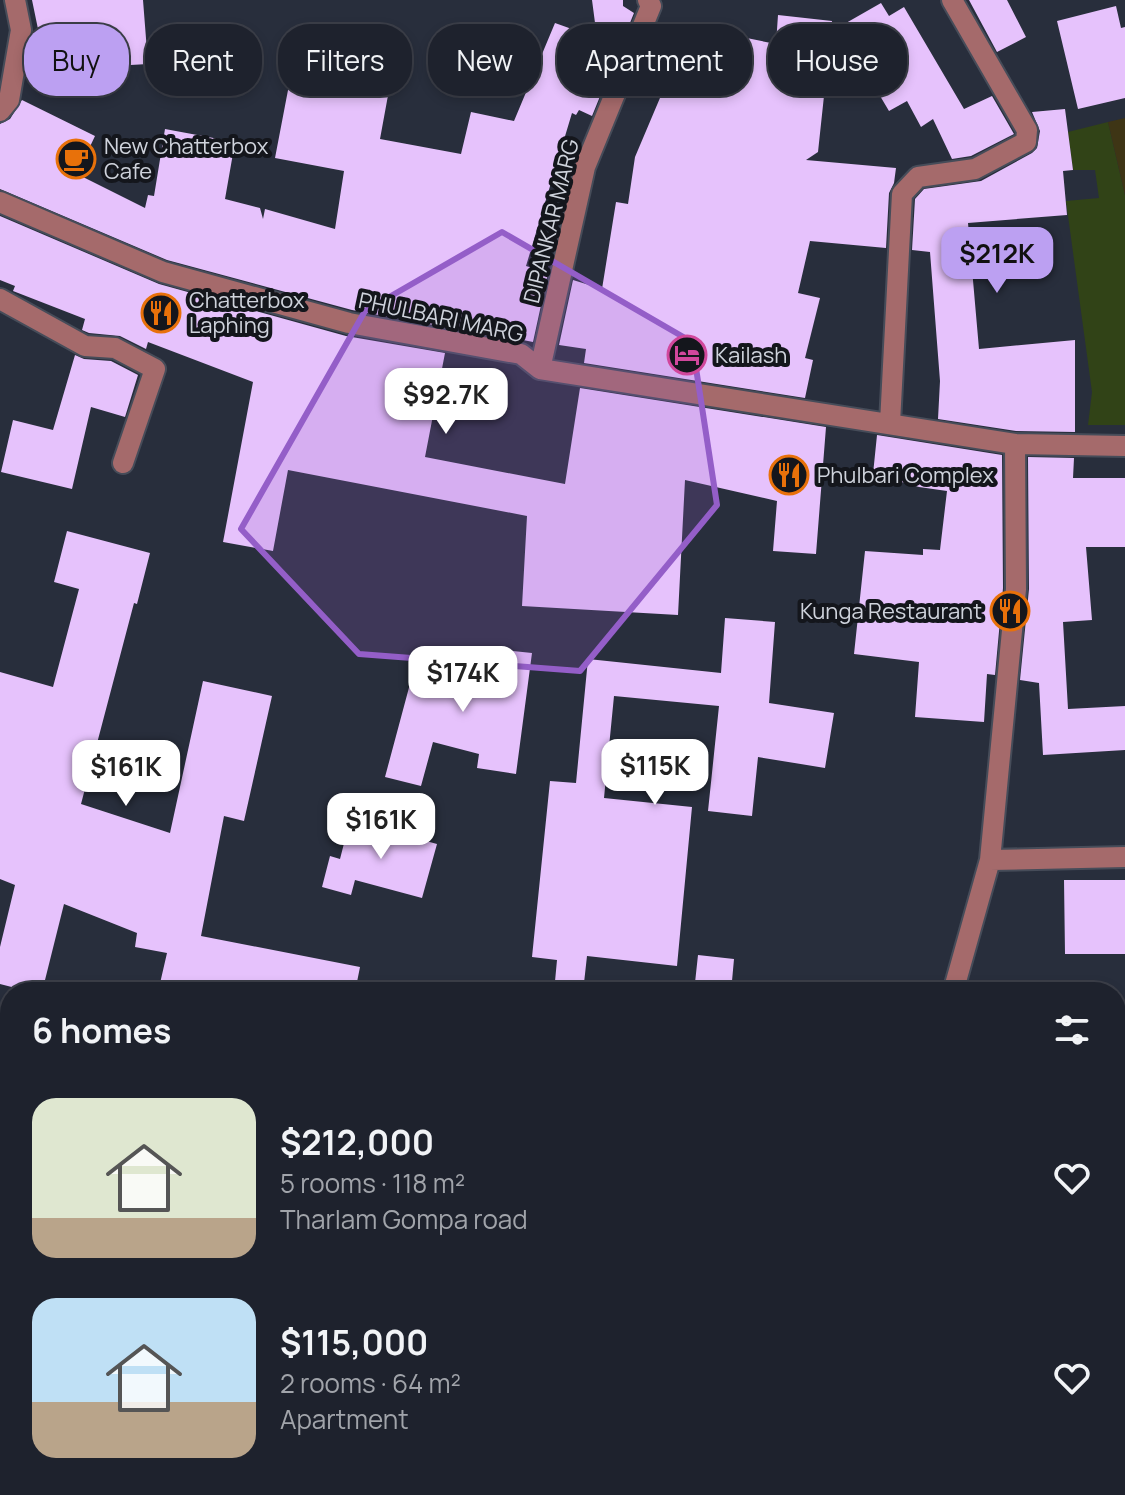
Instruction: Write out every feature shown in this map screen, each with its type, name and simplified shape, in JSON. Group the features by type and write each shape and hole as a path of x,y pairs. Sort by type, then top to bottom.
{"street":[{"path":"0,111 9,100 21,30 15,0"},
{"name":"DIPANKAR MARG","path":"540,369 585,167 651,6 648,0"},
{"path":"890,423 902,194 918,177 975,169 1026,142 1027,130 952,0"},
{"name":"PHULBARI MARG","path":"0,202 163,272 349,323 521,354 540,369 1015,444 1125,446"},
{"path":"0,299 85,346 115,348 155,369 123,463"},
{"path":"956,982 990,860 1016,589 1015,444"},
{"path":"990,860 1125,857"}],"highlighted area":[{"path":"502,232 692,342 717,505 580,671 359,654 241,529 365,311"}],"green space":[{"path":"1108,122 1125,195 1125,425 1088,425 1092,392 1066,201 1099,198 1095,170 1073,170 1068,132"}],"sand":[{"path":"1125,118 1125,195 1108,122"}],"building":[{"path":"32,0 143,0 145,64 129,65 129,24 37,24"},
{"path":"592,0 623,0 623,6 634,13 630,24 595,24"},
{"path":"969,0 1007,0 1026,37 997,52"},
{"path":"881,3 889,16 904,7 964,109 992,96 1014,134 971,156 952,159 933,119 921,127 907,101 889,111 880,96 907,96 907,24 844,24"},
{"path":"1116,6 1121,28 1125,27 1125,98 1078,109 1057,21"},
{"path":"778,15 832,21 832,24 777,24"},
{"path":"555,23 558,24 557,96 600,96 592,116 579,110 576,115 572,113 526,266 548,273 533,342 352,310 167,260 0,189 0,124 10,119 22,100 95,136 77,174 145,208 148,195 154,196 165,129 235,142 225,199 260,208 263,219 265,209 335,229 344,171 275,158 287,96 388,96 380,139 461,154 471,112 514,121 524,96 541,96 541,56"},
{"path":"752,39 768,42 768,96 824,96 818,152 806,160 896,168 889,193 886,248 810,241 798,293 820,298 805,358 813,360 805,398 584,363 586,349 559,345 573,280 602,289 616,202 628,204 635,157 661,96 752,96"},
{"path":"1065,109 1073,170 1063,171 1067,215 968,223 979,349 1075,340 1075,432 1016,431 938,419 940,381 930,252 912,250 915,199 924,189 981,181 1032,153 1037,148 1040,131 1032,112"},
{"path":"0,216 159,284 346,336 445,353 425,457 565,484 580,388 826,427 816,554 773,551 777,501 685,480 678,615 522,606 527,516 288,470 273,551 223,542 253,382 148,342 146,349 120,336 89,333 82,330 85,319 13,291 15,286 0,280"},
{"path":"75,355 84,359 111,361 138,375 125,417 91,407 72,489 1,472 13,420 53,430"},
{"path":"877,435 1002,455 1003,588 995,675 987,674 984,722 915,717 919,662 854,654 865,551 923,555 923,549 940,550 947,491 873,474"},
{"path":"1028,457 1074,458 1073,478 1125,478 1125,547 1086,547 1092,620 1063,622 1068,709 1125,706 1125,750 1043,755 1039,683 1020,680 1029,589"},
{"path":"67,531 150,553 81,804 170,833 203,681 272,696 244,821 224,816 201,936 360,967 357,982 160,982 167,953 135,947 137,933 64,904 44,982 0,982 0,947 15,885 0,879 0,672 53,687 79,589 54,582"},
{"path":"725,618 775,622 769,703 834,713 825,768 758,757 752,816 708,811 719,706 614,696 604,798 692,807 677,966 587,956 584,982 555,982 557,960 532,957 550,781 576,783 588,659 721,673"},
{"path":"493,649 532,653 516,774 477,768 479,754 433,742 421,786 385,777 418,654 490,673"},
{"path":"350,820 437,844 422,898 355,880 351,895 322,887 330,856 340,859"},
{"path":"1064,880 1125,880 1125,954 1065,954"},
{"path":"698,955 734,959 732,982 695,982"}],"place":[{"name":"New Chatterbox Cafe","path":"76,159"},
{"name":"Chatterbox Laphing","path":"161,313"},
{"name":"Kailash","path":"687,355"},
{"name":"Phulbari Complex","path":"789,475"},
{"name":"Kunga Restaurant","path":"1010,611"}]}
